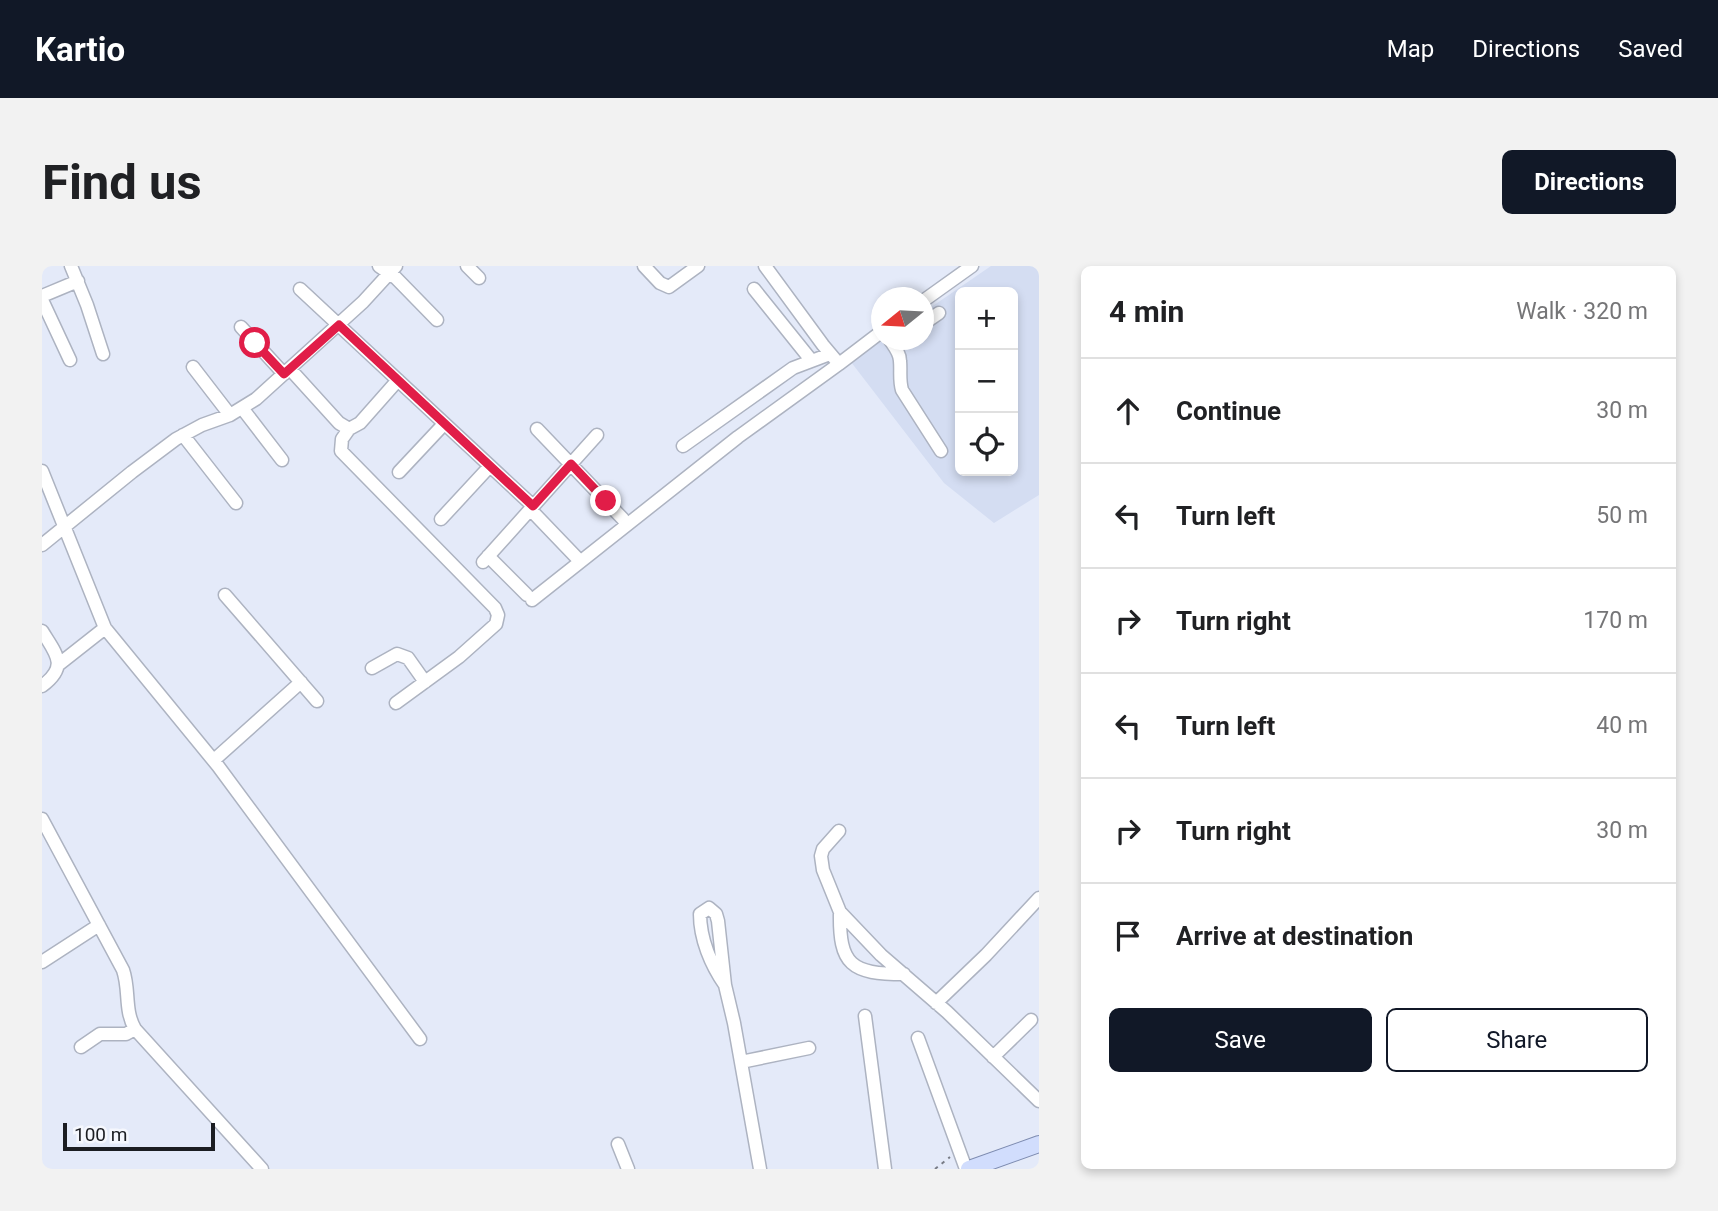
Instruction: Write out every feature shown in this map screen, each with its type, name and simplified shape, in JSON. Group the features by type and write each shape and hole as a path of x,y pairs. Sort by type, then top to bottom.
{"main road":[{"path":"967,1169 1039,1144"}],"street":[{"path":"71,266 103,354"},
{"path":"467,266 479,278"},
{"path":"645,266 660,283 669,287 698,266"},
{"path":"765,266 839,364"},
{"path":"934,291 955,271 972,266"},
{"path":"42,545 132,472 183,435 242,408 339,325 388,269 437,320"},
{"path":"70,360 42,298 78,281"},
{"path":"300,289 490,466 576,557"},
{"path":"754,289 811,360"},
{"path":"934,316 939,313"},
{"path":"241,327 339,423 349,429"},
{"path":"597,435 485,559 530,597 738,437 871,340"},
{"path":"897,350 902,390 941,451"},
{"path":"683,446 785,373 830,354"},
{"path":"193,367 230,415"},
{"path":"396,703 460,657 496,624 498,615 495,608 341,451 342,439 349,429 360,423 398,380"},
{"path":"242,408 282,460"},
{"path":"399,472 444,424"},
{"path":"537,429 623,519"},
{"path":"183,435 236,503"},
{"path":"441,519 490,466"},
{"path":"42,471 105,628 214,760 420,1039"},
{"path":"225,595 317,701"},
{"path":"42,686 52,679 58,665 105,628"},
{"path":"42,631 53,649 58,665"},
{"path":"372,668 397,654 408,658 425,682"},
{"path":"214,760 301,682"},
{"path":"42,819 123,970 127,1011 135,1029 262,1169"},
{"path":"839,831 823,849 821,856 823,870 840,912 841,948 846,958 871,972 904,974"},
{"path":"936,1003 1039,898"},
{"path":"725,985 710,960 702,930 700,914 709,908 716,914 718,921 725,985 760,1169"},
{"path":"840,912 881,955 1039,1101"},
{"path":"42,962 99,925"},
{"path":"865,1016 885,1169"},
{"path":"993,1057 1031,1020"},
{"path":"81,1047 100,1034 126,1034 135,1029"},
{"path":"918,1038 967,1169"},
{"path":"741,1062 809,1048"},
{"path":"618,1144 628,1169"}],"path":[{"path":"934,1169 951,1157"}],"shaded area":[{"path":"991,266 1039,266 1039,495 994,523 944,483 851,362 871,348 934,350 934,305 955,291 955,476 1018,476 1018,287 960,287"}],"route":[{"path":"255,343 284,374 339,325 533,506 571,464 606,501"}]}
